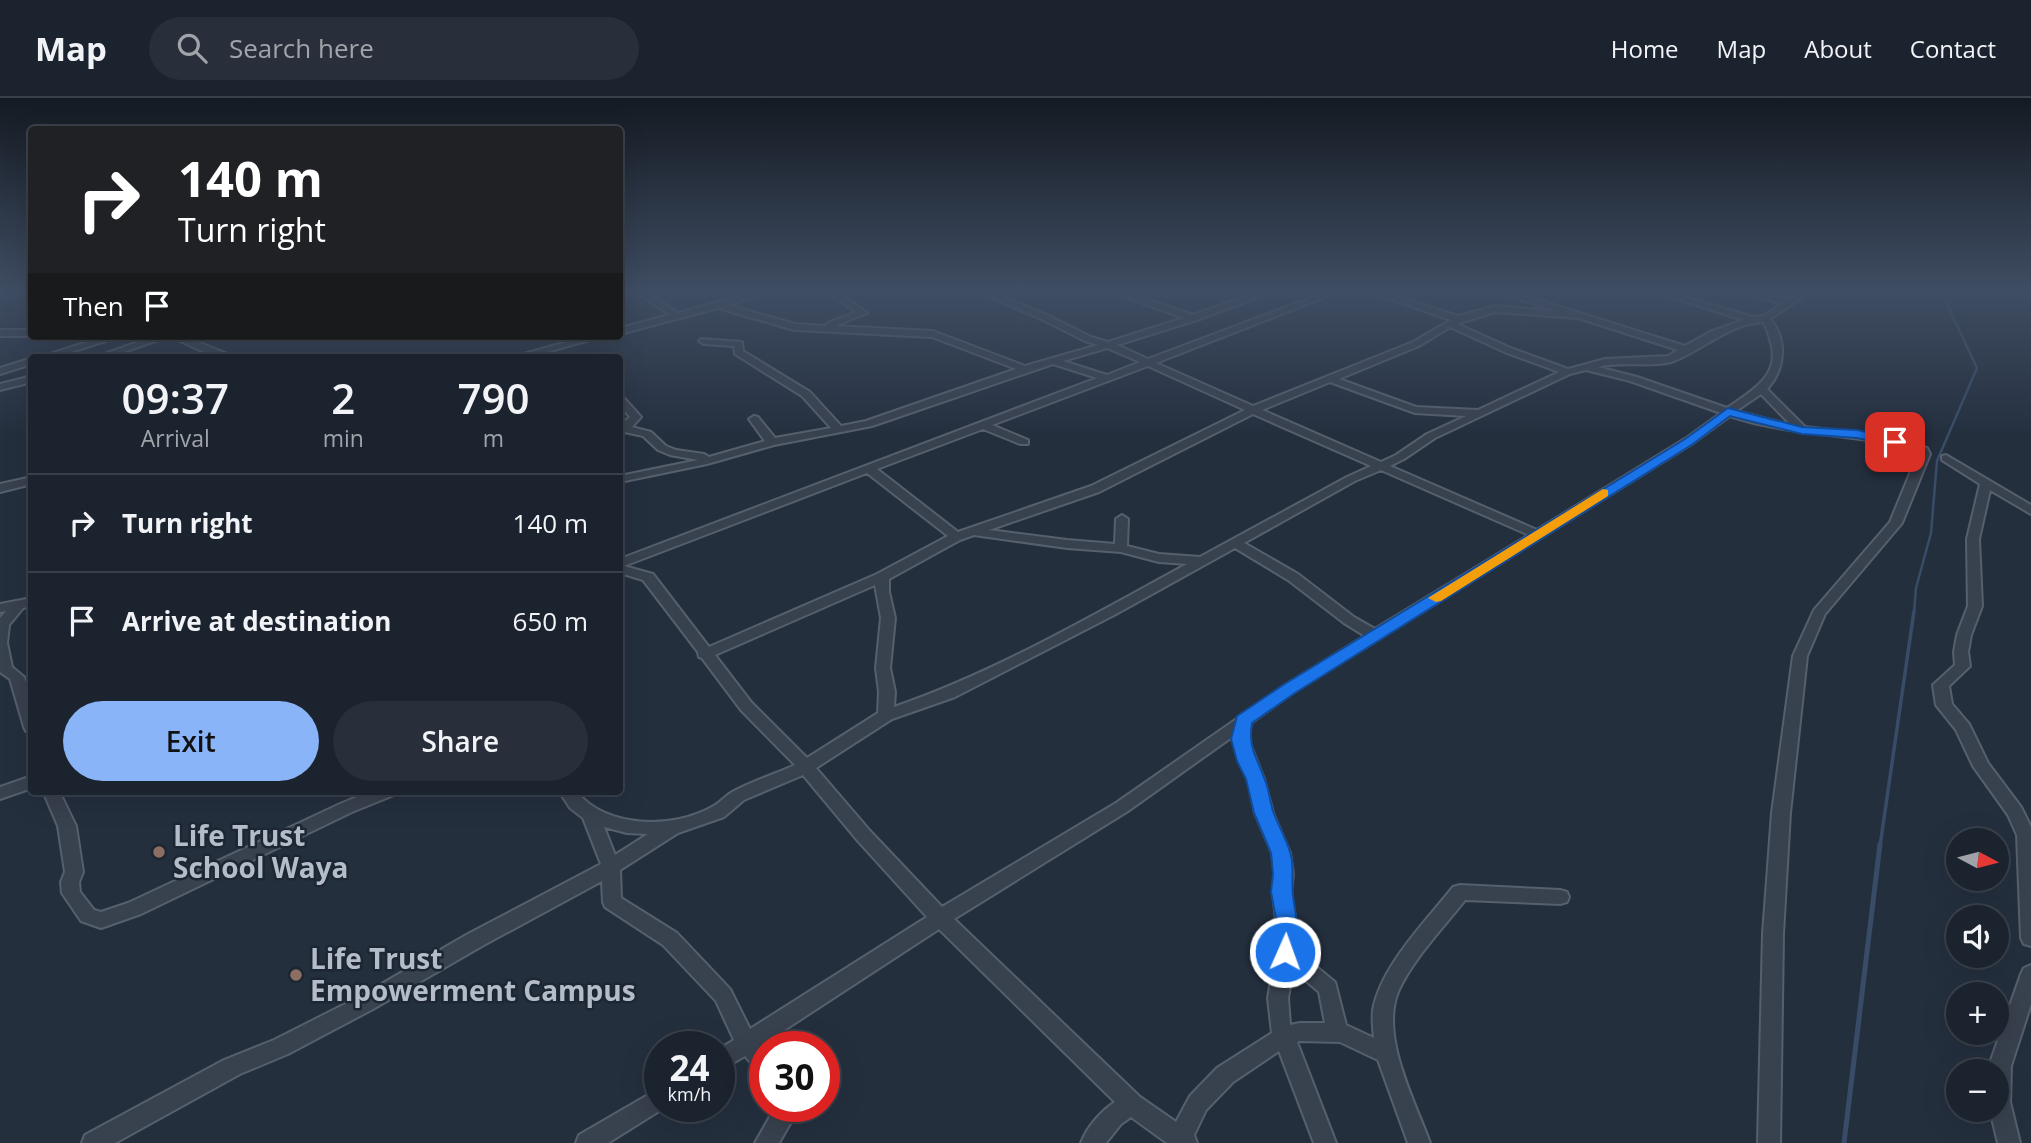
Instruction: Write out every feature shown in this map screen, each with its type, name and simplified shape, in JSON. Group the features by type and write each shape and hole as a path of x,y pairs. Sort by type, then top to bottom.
{"street":[{"path":"943,338 1025,369"},
{"path":"1086,338 1109,345 1537,534"},
{"path":"623,478 896,415 1025,369 1132,338"},
{"path":"623,562 1217,338"},
{"path":"704,654 882,577 956,537 1095,489 1254,411 1426,338"},
{"path":"1485,338 1510,351 1567,372"},
{"path":"1649,338 1687,350"},
{"path":"93,1143 232,1067 322,1026 611,867 672,828 718,811 738,796 806,767 886,715 950,693 1205,561 1378,465 1400,457 1431,436 1483,414 1537,384 1581,367 1605,362 1667,360 1707,338"},
{"path":"735,1051 940,918 1122,807 1289,689 1689,441 1762,388 1777,366 1778,350 1774,338"},
{"path":"56,354 103,340"},
{"path":"110,354 152,340"},
{"path":"184,340 219,354"},
{"path":"528,354 574,340"},
{"path":"704,341 739,344 738,352 806,394 839,430"},
{"path":"1054,361 1109,379"},
{"path":"0,371 28,362"},
{"path":"1581,367 1656,386 1728,412 1802,430 1875,437 1915,447 1923,450 1924,454 1896,523 1819,613 1800,656 1782,813 1773,934 1769,1143"},
{"path":"1331,379 1415,410 1483,414"},
{"path":"0,387 28,380"},
{"path":"1762,388 1802,430"},
{"path":"623,404 636,417 623,427"},
{"path":"754,419 772,442"},
{"path":"982,425 1024,442"},
{"path":"623,428 648,434 662,447 674,453 715,458"},
{"path":"1947,458 2031,510"},
{"path":"869,469 956,537"},
{"path":"0,488 28,481"},
{"path":"1986,483 1973,539 1975,606 1964,635 1961,652 1963,666 1941,685 1944,705 1963,728 1981,766 2015,812 2026,835 2031,938"},
{"path":"1121,548 1122,519"},
{"path":"974,531 1067,544 1121,548 1159,558 1205,561"},
{"path":"1235,543 1314,591 1349,620 1376,636"},
{"path":"623,570 648,577 746,706 806,767 864,836 940,918 1132,1104 1183,1140 1198,1103 1225,1075 1283,1037 1300,1032 1337,1033 1386,1053"},
{"path":"882,577 882,593 888,618 883,668 887,692 886,715"},
{"path":"0,608 25,603"},
{"path":"25,603 2,625 0,643 5,669 17,677 28,714"},
{"path":"1244,720 1240,739 1256,779 1264,813 1281,853 1284,874 1282,892 1288,924 1278,998 1283,1037 1313,1107 1325,1143"},
{"path":"0,793 28,783"},
{"path":"53,795 67,826 74,872 70,883 71,893 88,916 101,920 134,909 345,808 378,795"},
{"path":"569,795 574,803 591,817 634,828 672,828"},
{"path":"591,817 611,867 612,902 670,939 706,976 723,995 747,1044"},
{"path":"1419,1143 1386,1053 1383,1012 1389,990 1407,960 1461,891 1526,898 1560,897"},
{"path":"1285,952 1328,988 1337,1033"},
{"path":"2009,1143 1999,1102 2000,1066 2031,974"},
{"path":"1092,1143 1113,1116 1132,1104"},
{"path":"587,1143 644,1108"},
{"path":"766,1143 779,1122"}],"waterway":[{"path":"1914,613 1916,588 1931,533 1937,461 1977,368 1963,338"},
{"path":"1880,846 1914,611"},
{"path":"1844,1143 1880,844"}],"slow traffic":[{"path":"1436,598 1603,493"}],"place":[{"name":"Life Trust School Waya","path":"159,852"},
{"name":"Life Trust Empowerment Campus","path":"296,975"}],"route":[{"path":"1285,952 1288,924 1282,892 1284,874 1281,853 1264,813 1256,779 1240,739 1244,720 1289,689 1689,441 1728,412 1802,430 1857,434 1895,442"}]}
